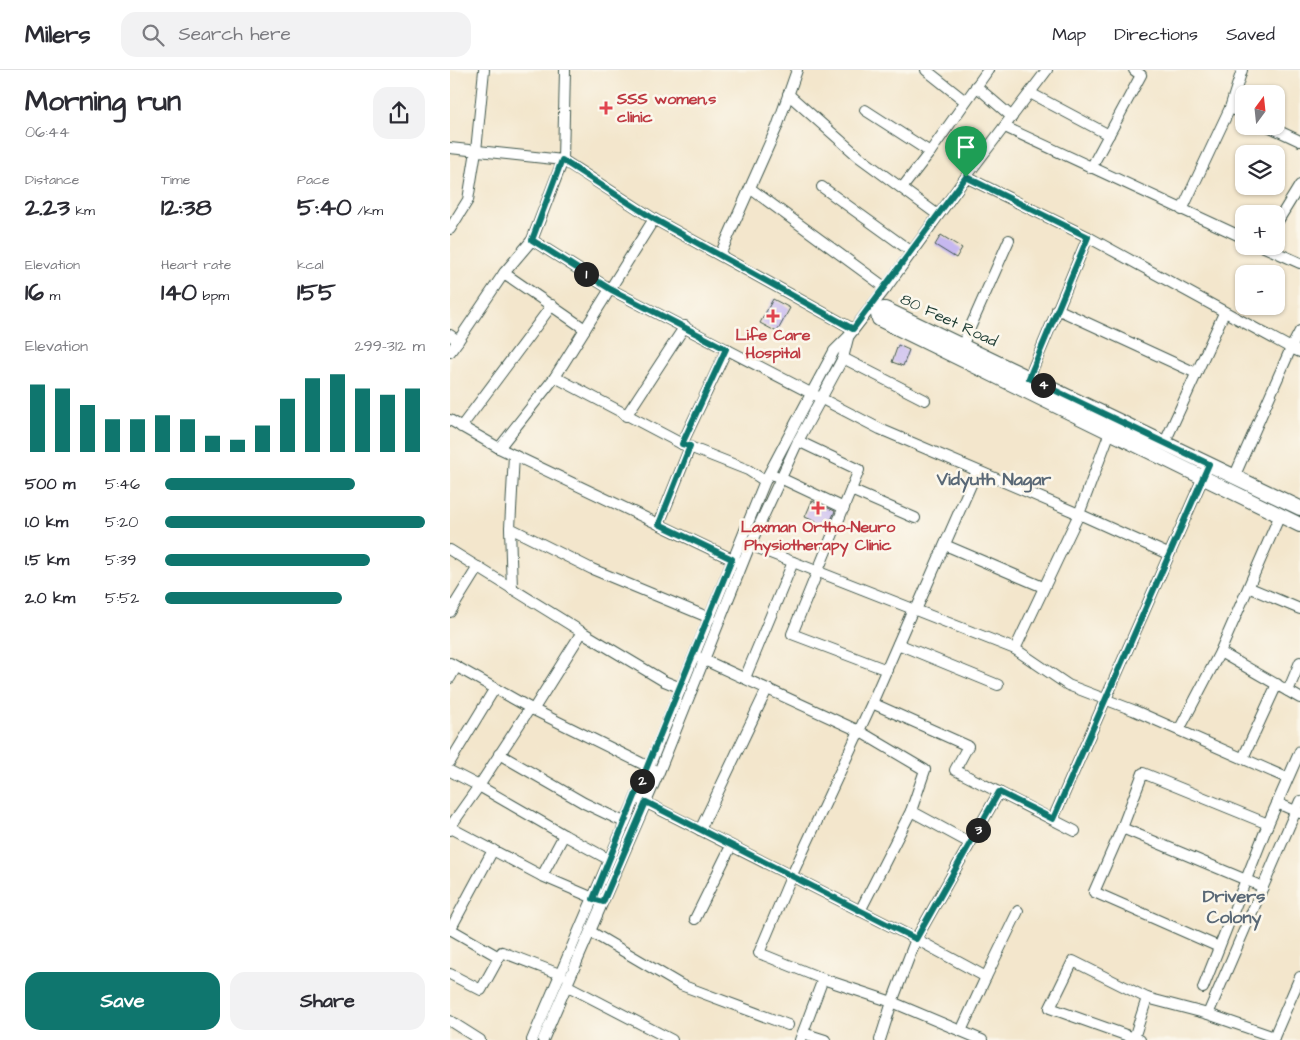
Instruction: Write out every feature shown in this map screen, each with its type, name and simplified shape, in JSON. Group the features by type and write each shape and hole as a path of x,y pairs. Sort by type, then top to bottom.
{"main road":[{"name":"80 Feet Road","path":"1299,506 885,309 874,308 879,319 1300,525"}],"street":[{"path":"450,229 468,200 476,151 484,70"},
{"path":"450,352 454,338 532,240 562,160 565,70"},
{"path":"720,255 777,127 796,70"},
{"path":"926,70 965,101"},
{"path":"902,188 988,70"},
{"path":"538,1039 568,986 705,661 750,545 798,441 834,351 874,308 938,215 1048,70"},
{"path":"1182,210 1230,108 1242,70"},
{"path":"1091,168 1140,72"},
{"path":"976,86 1012,117"},
{"path":"1030,93 1109,135"},
{"path":"788,94 859,157 938,215"},
{"path":"1230,108 1235,110"},
{"path":"865,110 930,152"},
{"path":"1005,127 1235,234"},
{"path":"1285,134 1300,141"},
{"path":"450,148 562,160 654,219 720,255 851,333"},
{"path":"966,177 1088,237 1224,313 1296,350"},
{"path":"1285,209 1300,185"},
{"path":"822,187 912,252"},
{"path":"751,189 886,288"},
{"path":"499,448 555,377 654,219"},
{"path":"1029,378 1088,237"},
{"path":"532,240 610,289 685,326 880,429 1168,554"},
{"path":"962,346 1009,240"},
{"path":"1282,255 1300,263"},
{"path":"504,273 585,330"},
{"path":"461,427 552,305"},
{"path":"1057,309 1196,374"},
{"path":"1165,442 1224,313"},
{"path":"626,416 685,326"},
{"path":"1235,475 1296,350 1300,331"},
{"path":"538,1039 608,859 649,767 732,559 767,477 816,394 842,358 851,333"},
{"path":"659,524 686,445 726,349"},
{"path":"842,358 926,400"},
{"path":"555,377 626,416 686,445 767,477 780,478 844,508"},
{"path":"450,420 514,456 743,564"},
{"path":"1015,649 1043,586 1079,514 1110,432"},
{"path":"798,441 859,469 792,634 887,670"},
{"path":"512,589 510,528 514,456"},
{"path":"1053,819 1104,698 1209,464"},
{"path":"976,471 945,545 791,877 759,953 823,979 892,1002 982,1040"},
{"path":"851,490 915,518"},
{"path":"1179,730 1220,652 1250,588 1280,516"},
{"path":"510,528 592,569 710,618"},
{"path":"750,545 1015,649 1068,685 1104,698 1287,778"},
{"path":"945,545 1043,586"},
{"path":"450,550 664,681 681,688"},
{"path":"745,678 793,562"},
{"path":"450,612 478,567"},
{"path":"1250,588 1300,609"},
{"path":"582,632 450,829 542,876 603,902"},
{"path":"898,644 998,685"},
{"path":"1220,652 1300,698"},
{"path":"694,656 859,731 926,770 912,811 860,912"},
{"path":"1288,691 1300,662"},
{"path":"450,678 453,665 532,709 658,772"},
{"path":"1243,758 1277,684"},
{"path":"450,762 495,688"},
{"path":"700,830 767,689"},
{"path":"872,703 968,746 955,770 1075,831"},
{"path":"1203,988 1268,824 1300,751"},
{"path":"499,754 584,803 624,822"},
{"path":"450,771 608,859"},
{"path":"1219,947 1094,892 1122,828 1143,773 1268,824"},
{"path":"880,1040 916,939 999,792"},
{"path":"635,797 916,939 986,977"},
{"path":"1208,1014 1298,812 1300,801"},
{"path":"1277,803 1298,812"},
{"path":"912,811 970,843"},
{"path":"1122,828 1263,887"},
{"path":"542,876 564,835"},
{"path":"695,919 731,846"},
{"path":"493,850 450,930 499,957"},
{"path":"961,1031 1018,911"},
{"path":"590,932 681,985 788,1025"},
{"path":"450,974 482,990 502,952 562,974"},
{"path":"1147,998 1136,1039 1050,1008 1073,961 1147,998 1208,1014 1274,1039 1300,978"},
{"path":"823,979 802,1037 825,1040"},
{"path":"568,986 672,1040"},
{"path":"450,1021 480,1040"}],"building":[{"path":"941,235 962,248 956,258 935,245"},
{"path":"773,299 790,308 777,332 760,323"},
{"path":"898,345 909,350 903,366 892,362"},
{"path":"812,501 835,511 828,527 805,517"}],"place":[{"name":"SSS women,s clinic","path":"606,108"},
{"name":"Life Care Hospital","path":"773,316"},
{"name":"Laxman Ortho-Neuro Physiotherapy Clinic","path":"818,508"}],"district":[{"name":"Vidyuth Nagar","path":"994,479"},
{"name":"Drivers Colony","path":"1234,906"}],"route":[{"path":"562,160 654,219 853,329 886,288 966,177 1088,237 1029,378 1209,464 1053,819 999,792 916,939 646,802 603,902 593,899 608,859 649,767 710,618 732,559 659,524 690,446 682,444 726,349 697,332 610,289 532,240 562,160"}]}
